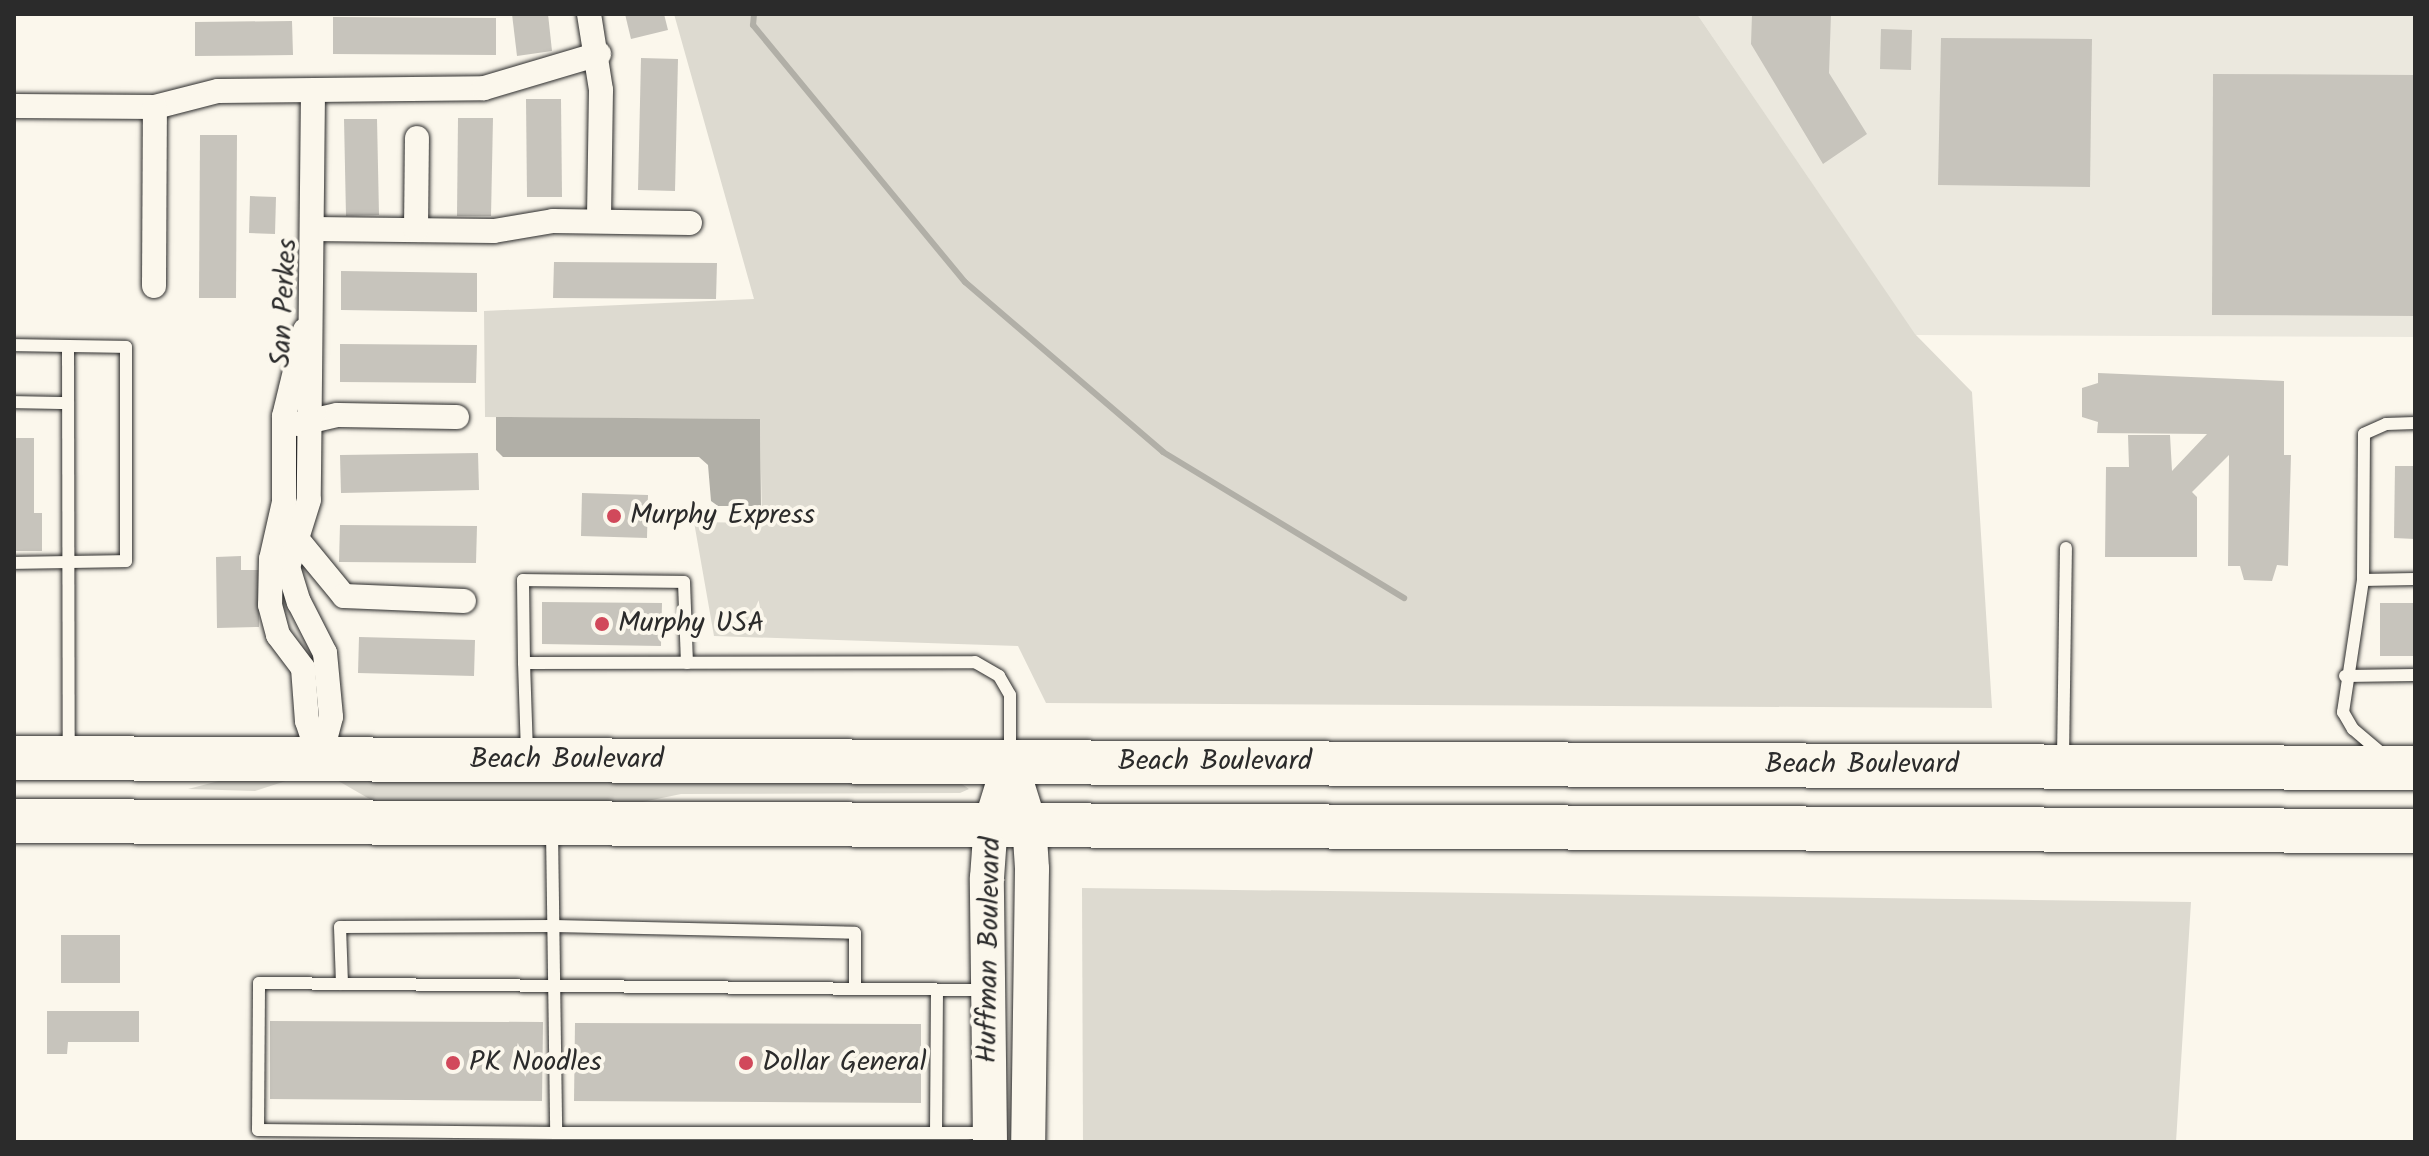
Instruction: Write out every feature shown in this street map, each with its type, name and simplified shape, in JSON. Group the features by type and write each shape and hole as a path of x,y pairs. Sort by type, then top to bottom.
{"highway":[{"name":"Beach Boulevard","path":"14,758 2406,768"},
{"path":"243,822 289,797 311,778 320,759"},
{"path":"320,759 330,788 345,806 372,823"},
{"path":"1983,829 2035,805 2051,789 2063,766"},
{"path":"2063,766 2079,811 2100,830"},
{"path":"14,821 552,824 1010,822 2415,831"}],"street":[{"path":"589,14 599,54 599,220"},
{"path":"14,106 155,107 218,91 484,88 599,54"},
{"path":"313,92 313,229"},
{"path":"154,286 155,107"},
{"path":"416,230 417,138"},
{"name":"San Perkes","path":"320,759 331,717 325,653 299,602 288,567 288,535 309,500 313,229 494,231 599,220 690,223"},
{"path":"312,309 293,362 284,426 288,535 271,559 270,605 278,635 303,668 307,721 320,759"},
{"path":"284,426 337,415 457,417"},
{"path":"288,535 344,596 464,601"},
{"name":"Huffman Boulevard","path":"1010,761 1010,822 1028,1142"},
{"name":"Huffman Boulevard","path":"997,1139 987,990 1010,822"}],"lane":[{"path":"14,345 126,347 126,561 14,563"},
{"path":"68,346 69,758"},
{"path":"14,402 68,403"},
{"path":"2406,768 2353,729 2343,712 2345,676 2363,580 2364,434 2386,424 2415,423"},
{"path":"2063,766 2066,548"},
{"path":"2363,580 2415,579"},
{"path":"527,760 523,580 684,582 687,663"},
{"path":"524,663 975,662 999,676 1010,695 1010,761"},
{"path":"2345,676 2415,675"},
{"path":"552,824 556,1133"},
{"path":"342,984 340,927 554,926 855,933 855,989"},
{"path":"987,990 259,983 258,1130 936,1133 997,1139"},
{"path":"936,1133 937,990"}],"shaded area":[{"path":"674,14 1697,14 1915,334 1972,392 1992,708 1046,703 1018,646 714,636 694,522 762,523 760,419 485,417 484,311 754,299"},
{"path":"1697,14 2415,14 2415,337 1915,335"},
{"path":"496,417 760,419 761,506 718,506 711,501 708,465 699,457 503,457 496,450"},
{"path":"234,777 289,780 255,791 188,789"},
{"path":"335,779 962,784 969,789 960,793 681,794 633,804 373,801"},
{"path":"1082,888 2191,902 2176,1142 1083,1142"}],"building":[{"path":"512,14 548,14 552,51 517,56"},
{"path":"625,14 664,14 668,30 631,39"},
{"path":"1752,14 1831,14 1829,73 1867,134 1823,164 1751,44"},
{"path":"333,17 496,18 496,55 333,54"},
{"path":"292,21 293,55 195,56 195,22"},
{"path":"1881,29 1912,30 1911,70 1880,69"},
{"path":"1941,38 2092,39 2090,187 1938,185"},
{"path":"641,58 678,59 675,191 638,190"},
{"path":"2213,74 2415,75 2415,316 2212,315"},
{"path":"526,99 561,99 562,197 527,197"},
{"path":"458,118 493,118 491,216 457,216"},
{"path":"344,119 377,119 379,215 346,216"},
{"path":"200,135 237,135 236,298 199,298"},
{"path":"250,196 276,197 275,234 249,233"},
{"path":"554,262 717,263 716,299 553,298"},
{"path":"341,271 477,273 477,312 341,310"},
{"path":"340,344 477,345 476,383 340,382"},
{"path":"2098,373 2284,381 2284,455 2291,455 2288,566 2277,565 2272,581 2244,580 2240,566 2228,566 2229,455 2192,492 2197,497 2197,557 2105,557 2106,467 2129,467 2128,435 2170,435 2172,471 2207,434 2097,433 2098,422 2082,417 2082,388 2098,383"},
{"path":"14,438 34,438 34,513 42,513 42,551 14,551"},
{"path":"478,453 479,490 341,493 340,455"},
{"path":"2395,466 2415,466 2415,539 2394,538"},
{"name":"Murphy Express","path":"582,493 648,495 647,538 581,536"},
{"path":"340,525 477,526 476,563 339,562"},
{"path":"241,556 241,570 259,570 259,627 217,628 216,557"},
{"name":"Murphy USA","path":"542,602 662,603 661,646 542,644"},
{"path":"2380,603 2415,603 2415,656 2380,656"},
{"path":"359,637 475,640 474,676 358,673"},
{"path":"61,935 120,935 120,983 61,983"},
{"path":"47,1011 139,1011 139,1042 68,1042 67,1054 47,1054"},
{"path":"270,1021 543,1022 542,1101 270,1099"},
{"path":"575,1023 921,1024 921,1103 574,1101"}],"waterway":[{"path":"754,14 753,25 965,282 1163,452 1404,598"}],"place":[{"name":"Murphy Express","path":"614,516"},
{"name":"Murphy USA","path":"602,624"},
{"name":"PK Noodles","path":"453,1063"},
{"name":"Dollar General","path":"746,1063"}]}
